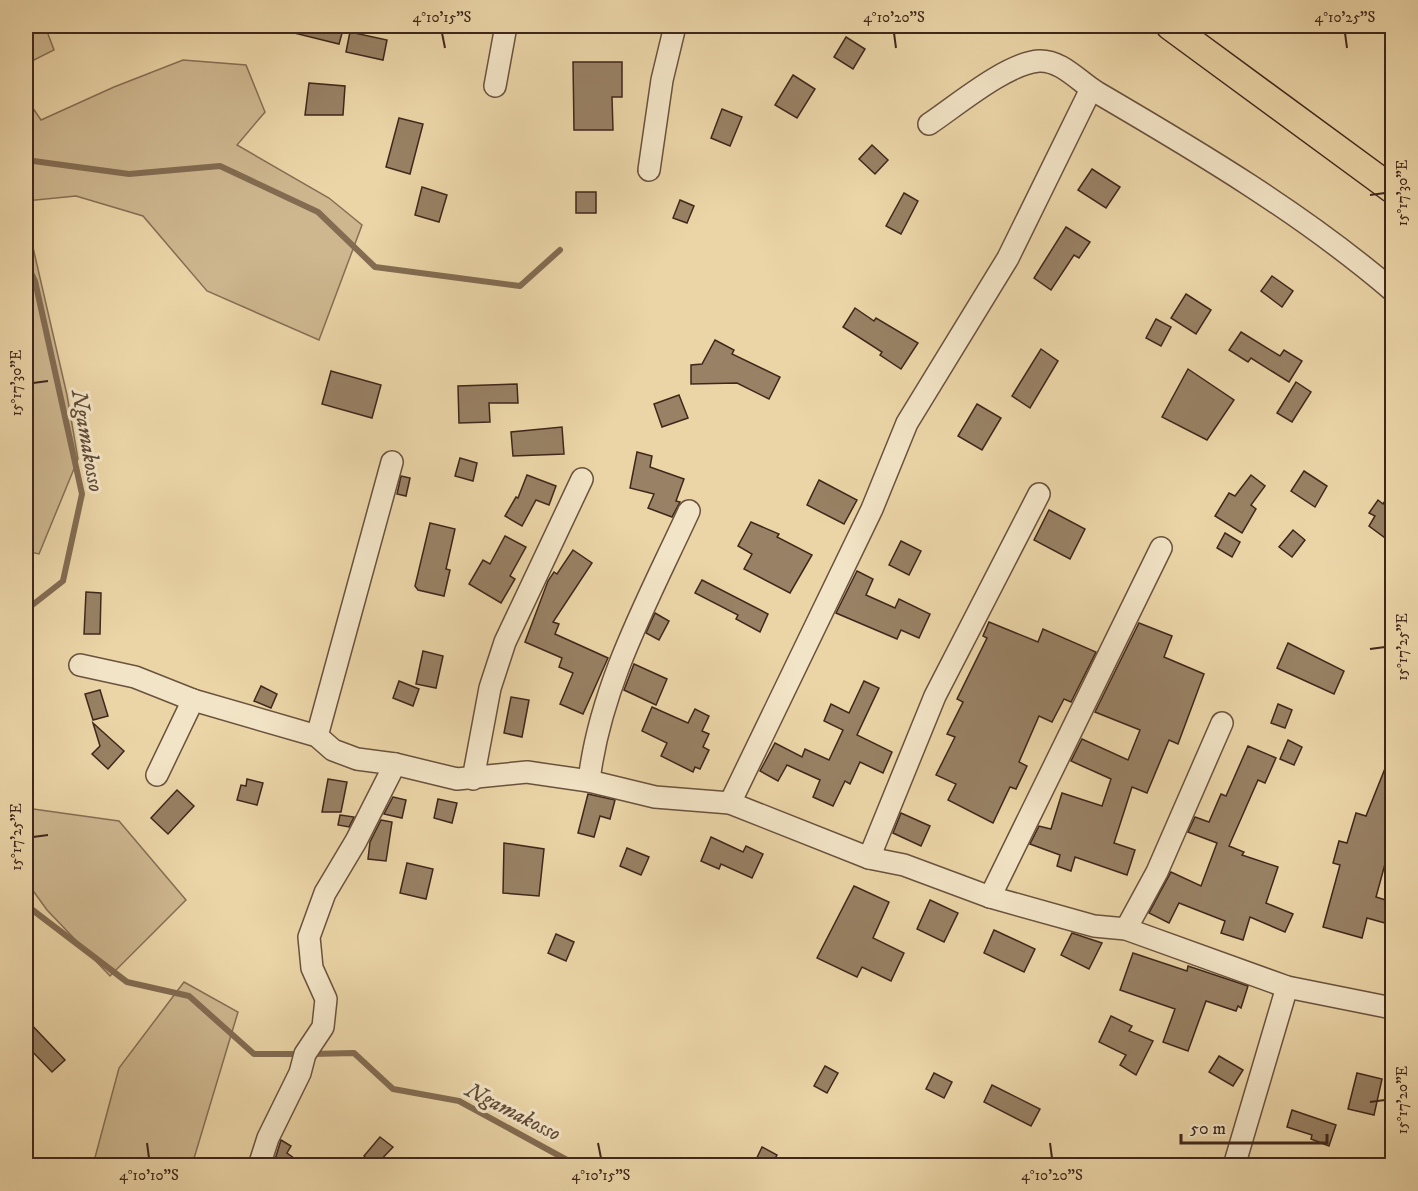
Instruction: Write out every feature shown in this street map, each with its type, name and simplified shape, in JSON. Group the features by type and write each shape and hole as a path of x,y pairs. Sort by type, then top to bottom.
{"main road":[{"path":"1170,26 1392,189"}],"street":[{"path":"495,86 506,26"},
{"path":"649,170 662,80 675,26"},
{"path":"929,124 1005,73 1031,62 1054,62 1091,89 1207,157 1330,239 1392,290"},
{"path":"730,803 872,509 907,423 1008,258 1091,89"},
{"path":"317,736 392,462"},
{"path":"473,779 490,688 505,642 582,479"},
{"path":"869,858 935,696 1039,494"},
{"path":"589,781 593,744 622,657 689,511"},
{"path":"990,897 1161,548"},
{"path":"80,665 135,677 193,700 317,736 333,750 357,759 395,764 456,779 527,772 589,781 655,797 730,803 869,858 904,865 990,897 1094,926 1126,929 1287,987 1392,1008"},
{"path":"157,775 193,700"},
{"path":"1126,929 1157,872 1222,723"},
{"path":"259,1166 268,1138 300,1073 305,1054 323,1027 326,999 312,968 309,937 325,892 356,841 395,764"},
{"path":"1234,1166 1287,987"}],"shaded area":[{"path":"26,26 45,26 54,50 26,64"},
{"path":"183,60 246,65 265,112 237,145 329,198 362,225 319,340 207,291 143,216 76,196 26,201 26,98 41,120 114,87"},
{"path":"26,217 67,395 78,459 39,554 26,551"},
{"path":"26,808 119,821 186,900 110,976 47,910 26,881"},
{"path":"184,982 238,1012 192,1165 93,1165 119,1068"}],"building":[{"path":"287,26 344,26 339,44 286,31"},
{"path":"350,32 387,40 383,60 346,52"},
{"path":"846,37 865,49 853,69 834,57"},
{"path":"573,62 622,62 622,97 612,97 613,130 574,130"},
{"path":"793,75 815,89 797,118 775,105"},
{"path":"309,83 345,86 343,115 305,115"},
{"path":"722,109 742,117 730,146 711,138"},
{"path":"399,118 423,124 410,174 386,167"},
{"path":"872,145 888,160 875,174 859,159"},
{"path":"1092,169 1120,187 1106,208 1078,190"},
{"path":"422,187 447,195 439,222 415,215"},
{"path":"576,192 596,192 596,213 576,213"},
{"path":"904,193 918,201 901,234 886,226"},
{"path":"680,200 694,206 687,223 673,218"},
{"path":"1066,227 1090,242 1079,258 1074,255 1051,290 1034,278"},
{"path":"1272,276 1293,291 1282,307 1261,291"},
{"path":"1186,294 1211,310 1196,334 1171,318"},
{"path":"855,308 874,321 876,318 918,343 901,369 880,355 882,352 843,327"},
{"path":"1156,319 1171,327 1161,346 1146,338"},
{"path":"1241,332 1280,356 1284,350 1302,361 1289,382 1251,358 1248,362 1229,350"},
{"path":"715,340 734,350 732,354 780,377 769,399 737,383 691,384 691,365 702,364"},
{"path":"1041,349 1058,361 1030,408 1012,396"},
{"path":"1188,369 1234,400 1207,440 1162,417"},
{"path":"331,371 381,385 372,418 322,404"},
{"path":"1296,382 1311,392 1292,422 1277,413"},
{"path":"517,384 518,403 489,403 490,422 459,423 458,386"},
{"path":"679,395 688,418 662,427 654,404"},
{"path":"977,404 1001,418 982,450 958,436"},
{"path":"562,427 564,454 513,456 511,432"},
{"path":"637,452 652,456 650,467 684,479 676,501 680,502 672,517 648,508 654,494 630,488"},
{"path":"460,458 477,463 473,481 455,476"},
{"path":"1304,471 1327,486 1315,507 1291,491"},
{"path":"527,475 556,486 549,505 536,500 522,526 505,516 516,497 518,498"},
{"path":"1251,475 1265,486 1251,505 1256,509 1242,533 1215,516 1229,493 1235,496"},
{"path":"401,476 410,478 406,496 397,494"},
{"path":"819,480 857,500 844,524 807,505"},
{"path":"1392,490 1392,543 1369,526 1375,516 1369,513 1378,500 1383,504"},
{"path":"1049,510 1085,529 1070,559 1034,540"},
{"path":"751,522 779,534 777,537 812,555 790,593 744,569 752,554 738,546"},
{"path":"430,523 455,529 446,569 450,570 444,596 418,590 415,586"},
{"path":"1293,530 1305,540 1292,557 1279,547"},
{"path":"1225,533 1240,542 1232,557 1217,548"},
{"path":"505,536 526,547 510,576 515,579 501,603 469,584 483,560 490,564"},
{"path":"901,541 921,551 909,575 889,565"},
{"path":"573,550 592,563 553,622 559,624 555,634 608,658 583,714 560,704 573,673 559,667 562,658 525,642 548,581 554,572 557,574"},
{"path":"857,571 873,579 866,595 895,608 899,599 930,614 919,638 901,630 897,639 836,613"},
{"path":"702,580 768,614 760,632 736,619 738,615 695,593"},
{"path":"86,592 101,593 100,634 84,634"},
{"path":"655,613 669,621 659,640 646,633"},
{"path":"989,622 1038,642 1043,629 1096,652 1071,702 1064,699 1052,722 1039,716 1019,762 1027,766 1016,789 1010,787 993,823 948,800 956,784 936,775 955,737 947,734 963,702 957,699 987,638 983,636"},
{"path":"1139,623 1172,636 1164,657 1204,674 1178,744 1169,740 1147,793 1132,787 1114,843 1135,850 1127,875 1075,857 1071,871 1057,866 1060,855 1030,844 1039,826 1051,829 1062,793 1102,806 1111,779 1071,761 1082,739 1128,760 1140,730 1095,712"},
{"path":"1288,643 1344,671 1334,694 1277,668"},
{"path":"423,651 443,656 436,688 416,684"},
{"path":"634,664 667,679 656,705 624,690"},
{"path":"399,681 419,689 413,706 393,698"},
{"path":"864,681 879,688 857,735 892,752 883,773 860,762 850,784 845,781 833,806 813,797 820,780 787,765 778,781 760,771 775,743 802,757 805,749 829,760 843,730 824,721 831,704 849,713"},
{"path":"261,686 277,694 271,708 254,701"},
{"path":"100,690 108,716 93,720 85,694"},
{"path":"511,697 529,700 522,737 504,733"},
{"path":"1278,704 1292,710 1285,728 1271,723"},
{"path":"652,707 688,723 695,709 709,716 702,731 709,734 703,747 709,750 700,769 695,767 693,772 661,756 667,743 642,731"},
{"path":"93,723 124,751 108,769 92,754 100,746"},
{"path":"1288,740 1302,747 1294,765 1280,759"},
{"path":"1248,746 1276,758 1265,783 1258,780 1229,846 1244,852 1242,855 1278,867 1266,903 1293,914 1285,932 1250,917 1243,940 1221,933 1225,921 1179,903 1169,923 1149,913 1171,872 1201,886 1217,843 1188,832 1195,817 1209,822 1221,794 1226,796"},
{"path":"1392,751 1392,866 1385,864 1376,897 1392,902 1392,925 1367,918 1362,938 1323,927 1340,865 1333,863 1339,841 1347,843 1356,813 1366,816"},
{"path":"247,779 263,783 257,805 237,800 241,785 246,786"},
{"path":"328,779 347,782 341,812 322,812"},
{"path":"177,790 194,806 168,834 151,818"},
{"path":"588,794 615,800 610,819 600,816 594,837 578,833"},
{"path":"393,797 406,800 402,818 384,814"},
{"path":"438,799 457,803 452,823 434,818"},
{"path":"901,813 930,826 921,846 893,833"},
{"path":"340,815 354,817 349,827 338,825"},
{"path":"381,820 392,822 386,861 368,859 370,842"},
{"path":"711,837 743,852 746,846 763,854 752,878 721,864 719,869 701,861"},
{"path":"504,843 544,849 539,896 503,893"},
{"path":"627,848 649,857 641,875 620,866"},
{"path":"407,863 433,869 426,899 400,893"},
{"path":"854,886 889,902 873,938 904,953 891,981 862,967 857,977 817,958"},
{"path":"930,900 958,913 944,942 917,929"},
{"path":"994,930 1035,949 1024,972 984,953"},
{"path":"1072,933 1102,943 1089,969 1061,955"},
{"path":"556,934 574,942 566,961 548,953"},
{"path":"1133,953 1187,971 1188,966 1248,986 1241,1008 1238,1006 1236,1011 1206,1001 1188,1051 1163,1042 1175,1009 1120,990"},
{"path":"1111,1016 1132,1026 1129,1031 1153,1041 1136,1075 1120,1065 1126,1055 1099,1042"},
{"path":"26,1019 65,1060 52,1072 26,1045"},
{"path":"1219,1056 1243,1070 1233,1086 1209,1072"},
{"path":"825,1066 838,1073 827,1093 814,1086"},
{"path":"934,1073 952,1082 944,1098 926,1089"},
{"path":"1357,1073 1382,1079 1374,1115 1348,1109"},
{"path":"992,1085 1040,1109 1031,1126 984,1102"},
{"path":"1292,1110 1336,1125 1329,1146 1311,1139 1312,1135 1287,1127"},
{"path":"380,1137 393,1147 375,1166 364,1156"},
{"path":"281,1140 291,1146 287,1153 305,1166 273,1166"},
{"path":"762,1147 777,1155 771,1166 753,1166"}],"waterway":[{"path":"26,160 129,174 220,166 318,212 375,267 520,286 560,250"},
{"name":"Ngamakosso","path":"26,263 35,281 82,494 63,581 26,610"},
{"name":"Ngamakosso","path":"26,905 127,982 189,996 254,1054 302,1054"},
{"name":"Ngamakosso","path":"312,1054 354,1053 393,1089 459,1101 578,1166"}]}
